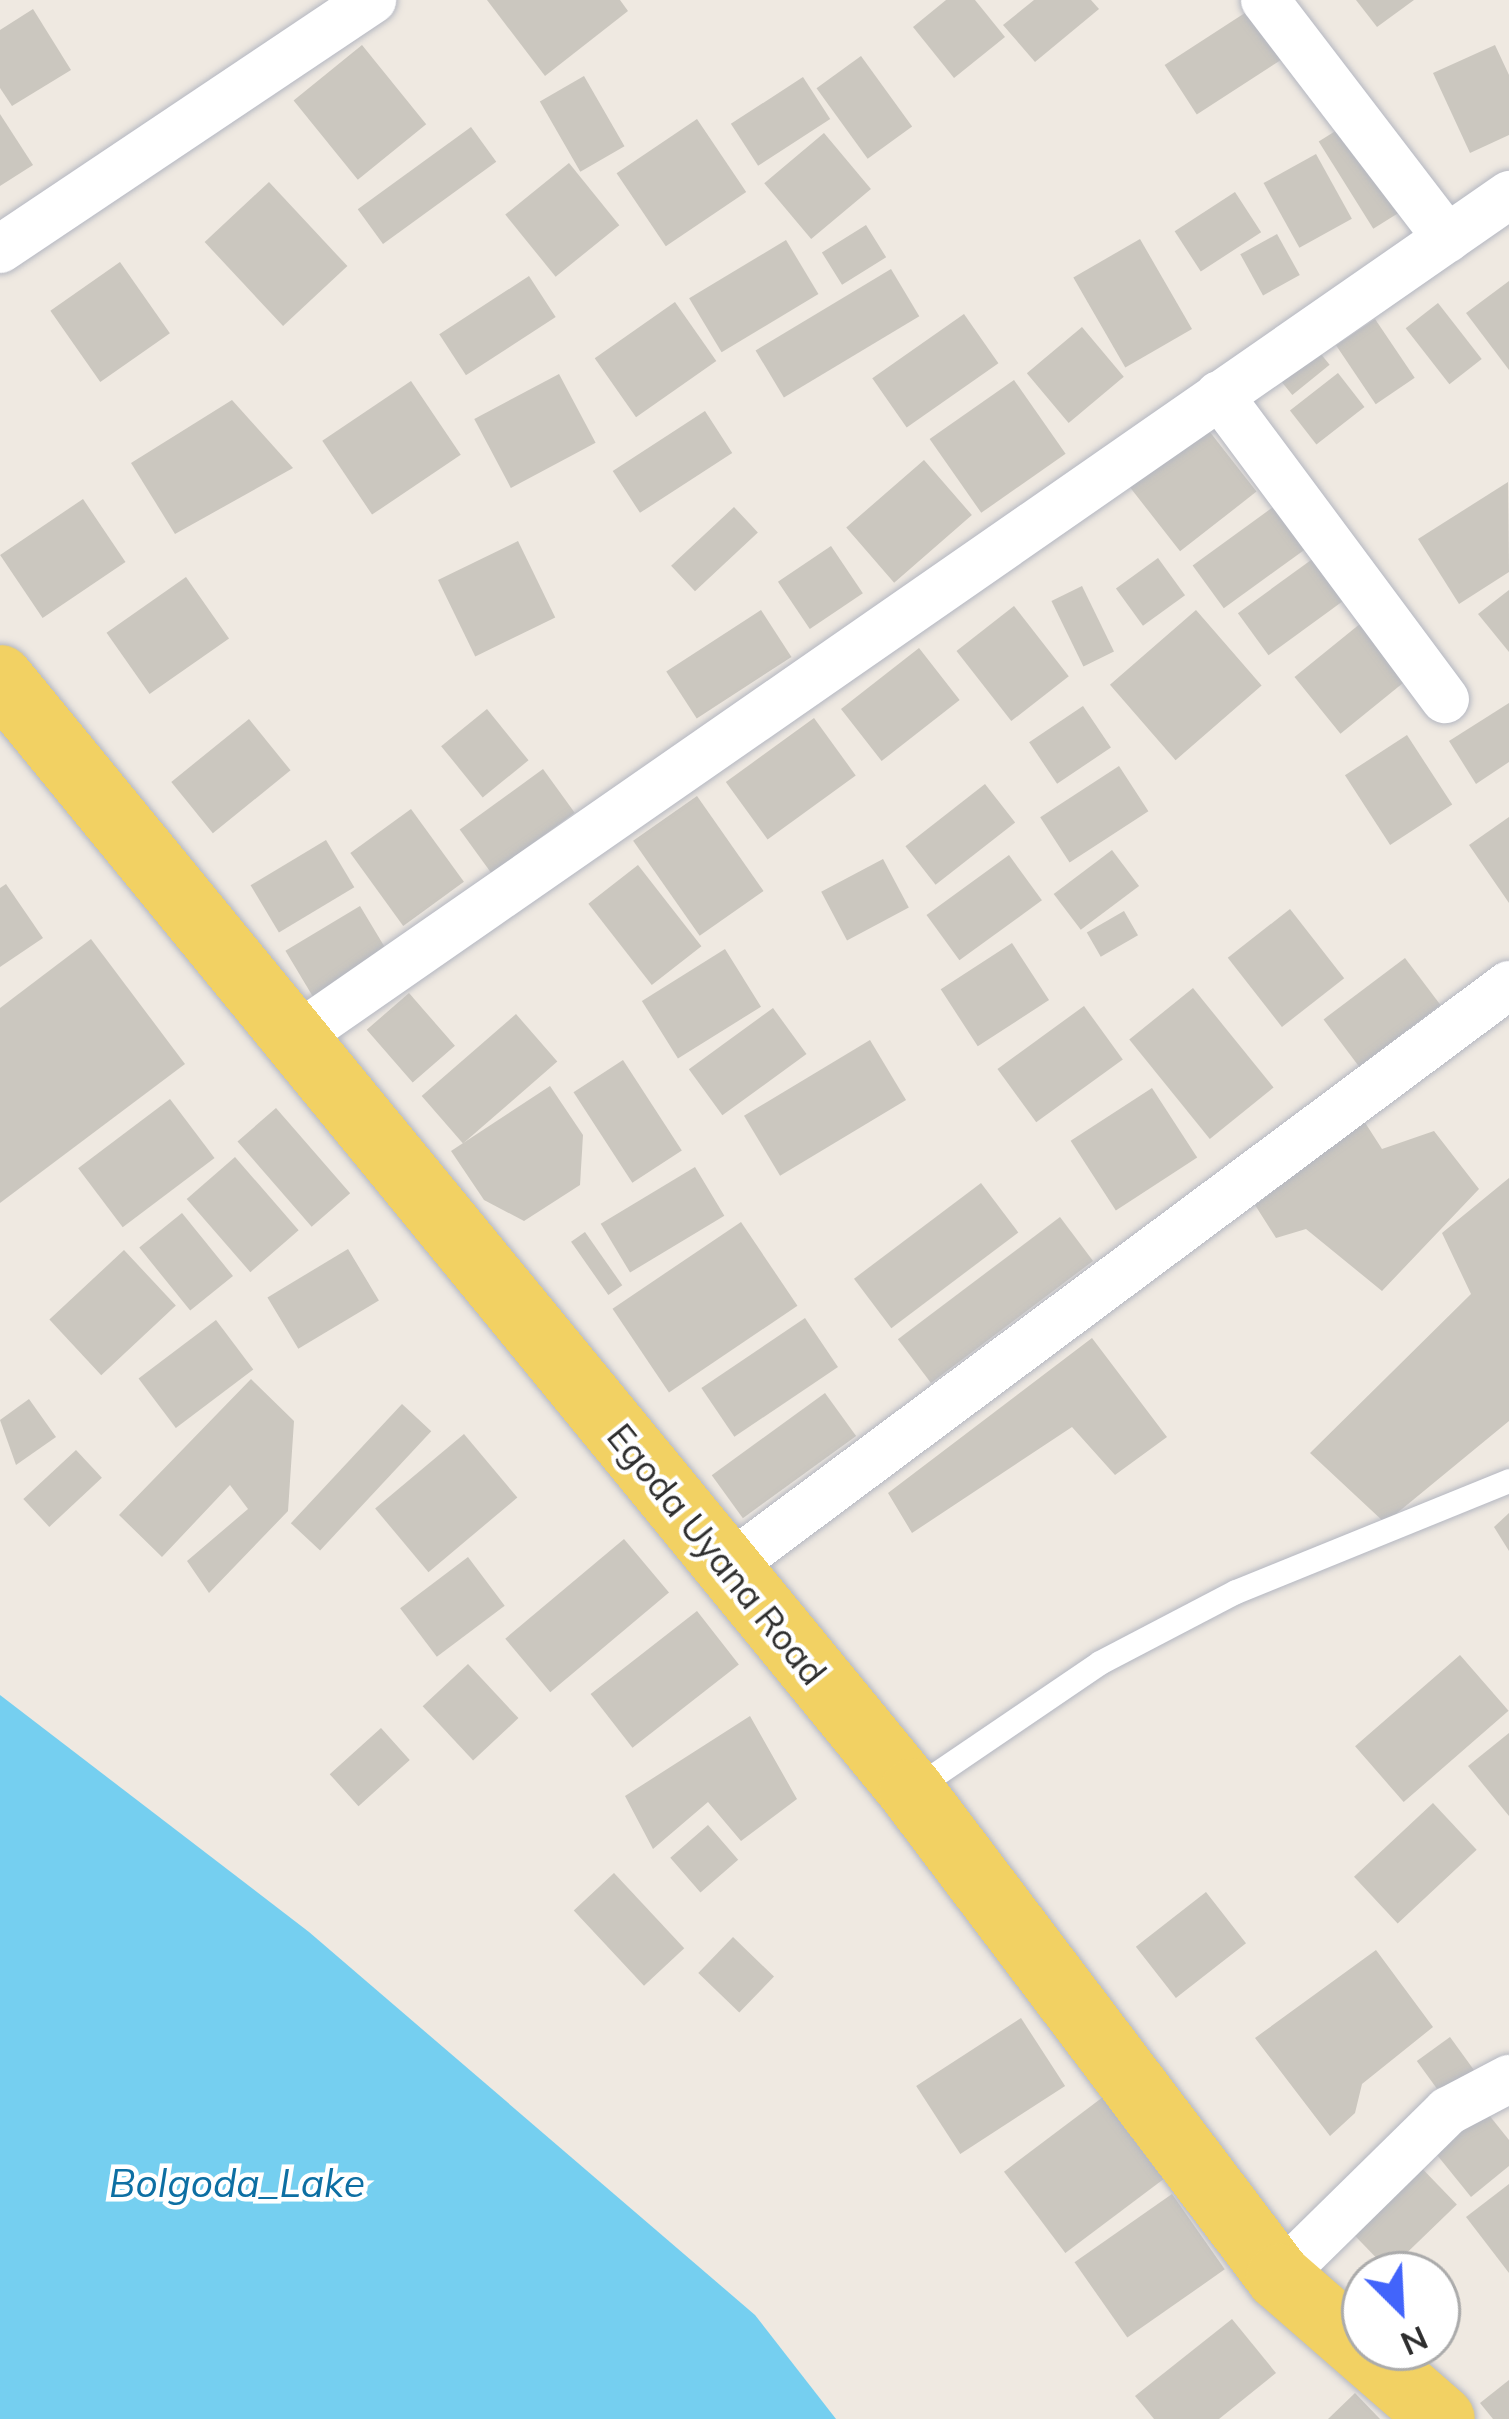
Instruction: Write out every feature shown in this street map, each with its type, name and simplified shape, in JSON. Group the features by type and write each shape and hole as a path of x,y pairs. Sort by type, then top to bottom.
{"main road":[{"name":"Egoda Uyana Road","path":"0,678 912,1792 1280,2276 1442,2419"}],"street":[{"path":"0,249 372,0"},
{"path":"1265,0 1447,238"},
{"path":"292,1040 1509,195"},
{"path":"1220,395 1444,699"},
{"path":"728,1568 1509,985"},
{"path":"1280,2276 1448,2111 1509,2079"}],"lane":[{"path":"912,1792 1120,1652 1509,1481"}],"water":[{"name":"Bolgoda_Lake","path":"0,1695 309,1932 755,2315 836,2419 0,2419"}],"building":[{"path":"487,0 620,0 628,11 545,76"},
{"path":"946,0 975,0 1005,37 954,78 913,27"},
{"path":"1034,0 1091,0 1099,9 1035,62 1003,25"},
{"path":"1356,0 1414,0 1377,27"},
{"path":"33,9 71,70 12,106 0,88 0,30"},
{"path":"1251,9 1283,58 1197,115 1165,65"},
{"path":"362,45 426,124 358,180 294,100"},
{"path":"1495,45 1509,75 1509,135 1470,153 1433,73"},
{"path":"861,56 912,126 868,159 817,88"},
{"path":"584,76 624,146 580,172 540,102"},
{"path":"803,77 830,119 758,166 731,124"},
{"path":"0,114 33,165 0,186"},
{"path":"697,119 746,192 666,246 617,173"},
{"path":"1345,125 1400,212 1373,229 1319,141"},
{"path":"471,127 496,162 383,244 358,209"},
{"path":"824,133 871,189 811,239 764,183"},
{"path":"1316,154 1352,219 1299,248 1264,183"},
{"path":"569,163 619,225 556,277 505,215"},
{"path":"269,182 347,266 283,326 205,242"},
{"path":"1235,192 1261,232 1201,271 1175,231"},
{"path":"866,225 886,257 842,285 822,253"},
{"path":"1277,234 1300,275 1263,295 1240,254"},
{"path":"1140,239 1192,329 1125,368 1073,278"},
{"path":"786,240 818,294 722,352 689,298"},
{"path":"120,262 170,333 100,382 50,311"},
{"path":"891,269 919,316 784,398 756,350"},
{"path":"529,276 556,317 466,375 439,334"},
{"path":"1509,281 1509,370 1466,313"},
{"path":"675,302 716,361 636,417 595,358"},
{"path":"1438,303 1482,359 1449,384 1406,328"},
{"path":"964,314 998,363 907,427 872,378"},
{"path":"1375,319 1415,378 1376,404 1336,345"},
{"path":"1082,327 1124,377 1069,423 1027,373"},
{"path":"1312,343 1330,365 1292,395 1275,373"},
{"path":"1338,373 1364,407 1316,444 1290,411"},
{"path":"559,374 596,443 511,488 474,419"},
{"path":"1014,380 1066,454 981,513 930,439"},
{"path":"411,381 461,455 372,515 322,441"},
{"path":"232,400 293,468 175,534 131,463"},
{"path":"705,411 732,453 640,513 613,471"},
{"path":"1206,427 1256,492 1180,551 1130,487"},
{"path":"924,460 972,515 894,583 846,528"},
{"path":"1508,482 1509,572 1459,604 1418,539"},
{"path":"83,499 125,562 43,618 0,555"},
{"path":"1280,502 1311,545 1224,608 1193,565"},
{"path":"734,507 758,533 695,591 671,566"},
{"path":"518,541 555,617 475,656 438,580"},
{"path":"831,546 863,593 810,629 778,582"},
{"path":"1318,555 1349,597 1268,655 1238,613"},
{"path":"1158,558 1185,595 1143,626 1116,589"},
{"path":"186,577 229,638 150,694 107,633"},
{"path":"1082,586 1114,652 1083,667 1051,601"},
{"path":"1509,590 1509,652 1478,614"},
{"path":"1014,606 1069,676 1011,721 956,651"},
{"path":"761,610 791,657 697,719 666,672"},
{"path":"1196,610 1262,685 1176,760 1110,685"},
{"path":"1366,619 1412,676 1340,734 1295,677"},
{"path":"919,648 960,700 882,761 841,709"},
{"path":"1509,703 1509,762 1476,784 1449,741"},
{"path":"1083,706 1111,747 1057,784 1029,742"},
{"path":"487,709 529,760 483,797 441,746"},
{"path":"814,718 856,775 768,840 726,782"},
{"path":"249,719 291,770 213,833 171,782"},
{"path":"1407,735 1452,805 1390,845 1345,775"},
{"path":"1119,766 1148,811 1070,862 1040,817"},
{"path":"543,769 575,813 491,873 460,830"},
{"path":"985,784 1015,823 936,885 905,846"},
{"path":"697,796 764,891 700,936 633,841"},
{"path":"411,809 464,882 403,926 350,853"},
{"path":"1509,817 1509,903 1469,845"},
{"path":"326,840 354,887 279,932 251,885"},
{"path":"1112,850 1139,886 1081,930 1054,894"},
{"path":"1009,855 1042,900 959,960 926,915"},
{"path":"883,859 909,908 847,940 821,892"},
{"path":"638,865 701,946 652,985 588,904"},
{"path":"6,884 43,938 0,967 0,888"},
{"path":"360,906 389,955 315,1000 285,951"},
{"path":"1290,909 1344,978 1282,1027 1228,958"},
{"path":"1124,911 1138,935 1101,957 1087,932"},
{"path":"91,939 185,1064 0,1203 0,1008"},
{"path":"1012,943 1049,1000 978,1046 941,989"},
{"path":"725,949 761,1007 678,1059 642,1001"},
{"path":"1405,958 1441,1005 1359,1067 1324,1019"},
{"path":"1193,988 1274,1087 1210,1139 1129,1040"},
{"path":"409,993 455,1046 413,1083 367,1030"},
{"path":"1084,1006 1123,1059 1036,1122 997,1069"},
{"path":"773,1008 807,1054 722,1115 689,1069"},
{"path":"516,1014 557,1062 463,1144 422,1096"},
{"path":"870,1040 906,1100 780,1176 744,1116"},
{"path":"623,1060 682,1151 632,1183 574,1092"},
{"path":"550,1086 583,1135 580,1185 524,1221 484,1200 451,1151"},
{"path":"1152,1088 1197,1158 1116,1210 1071,1141"},
{"path":"170,1099 215,1158 123,1227 78,1168"},
{"path":"276,1108 350,1193 312,1227 238,1141"},
{"path":"1364,1121 1382,1149 1434,1131 1479,1189 1382,1291 1306,1229 1276,1238 1255,1205"},
{"path":"235,1157 299,1230 250,1272 187,1199"},
{"path":"695,1167 724,1216 630,1273 601,1224"},
{"path":"1509,1178 1509,1421 1385,1523 1310,1453 1471,1294 1442,1233"},
{"path":"981,1183 1018,1233 891,1328 854,1279"},
{"path":"182,1213 233,1276 190,1311 139,1248"},
{"path":"1060,1217 1093,1261 931,1383 898,1339"},
{"path":"741,1222 797,1306 669,1392 612,1309"},
{"path":"585,1232 622,1285 608,1295 571,1242"},
{"path":"348,1249 379,1300 298,1349 267,1297"},
{"path":"124,1250 176,1306 101,1375 49,1320"},
{"path":"805,1318 838,1367 734,1437 701,1388"},
{"path":"216,1320 253,1370 176,1428 139,1378"},
{"path":"1092,1338 1167,1437 1115,1475 1072,1427 912,1533 888,1493"},
{"path":"251,1379 294,1421 288,1511 209,1593 187,1561 248,1509 230,1485 162,1557 119,1515"},
{"path":"825,1393 856,1436 743,1518 712,1475"},
{"path":"29,1399 56,1437 16,1465 0,1420"},
{"path":"402,1404 431,1431 320,1550 291,1523"},
{"path":"464,1434 517,1498 428,1572 375,1509"},
{"path":"76,1450 102,1478 49,1527 23,1499"},
{"path":"1509,1513 1509,1551 1494,1527"},
{"path":"624,1539 669,1593 550,1692 505,1639"},
{"path":"468,1557 505,1606 437,1657 400,1608"},
{"path":"697,1611 739,1665 632,1748 591,1694"},
{"path":"1460,1655 1509,1711 1404,1802 1355,1746"},
{"path":"468,1664 518,1718 473,1760 423,1706"},
{"path":"750,1716 797,1799 741,1841 708,1802 653,1849 625,1796"},
{"path":"381,1728 410,1760 358,1806 330,1774"},
{"path":"1509,1733 1509,1816 1468,1766"},
{"path":"1433,1803 1477,1850 1398,1923 1354,1877"},
{"path":"708,1825 738,1860 700,1893 670,1858"},
{"path":"614,1873 684,1948 644,1986 574,1911"},
{"path":"1206,1892 1246,1943 1176,1998 1136,1947"},
{"path":"733,1937 774,1977 739,2013 698,1973"},
{"path":"1376,1950 1433,2027 1362,2084 1355,2113 1330,2136 1255,2038"},
{"path":"1021,2018 1065,2086 960,2154 916,2086"},
{"path":"1450,2037 1475,2071 1442,2095 1417,2061"},
{"path":"1103,2097 1164,2178 1065,2253 1004,2172"},
{"path":"1485,2110 1509,2140 1509,2166 1471,2197 1433,2150"},
{"path":"1411,2157 1457,2204 1409,2251 1370,2251 1343,2223"},
{"path":"1509,2184 1509,2273 1466,2217"},
{"path":"1172,2194 1225,2269 1127,2338 1075,2262"},
{"path":"1232,2319 1276,2373 1219,2419 1154,2419 1135,2396"},
{"path":"1509,2380 1509,2419 1493,2419 1480,2403"},
{"path":"1355,2393 1380,2419 1328,2419"}]}
